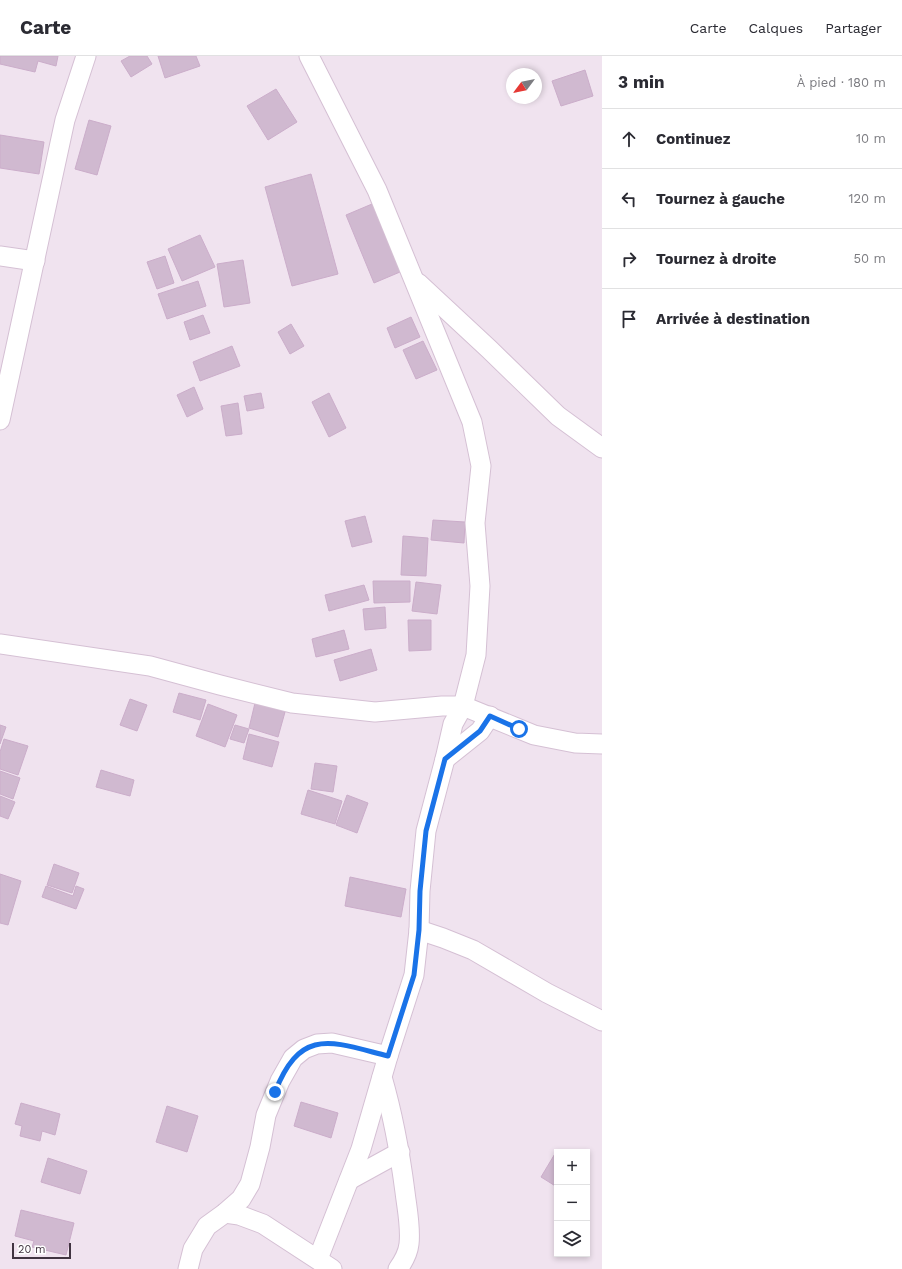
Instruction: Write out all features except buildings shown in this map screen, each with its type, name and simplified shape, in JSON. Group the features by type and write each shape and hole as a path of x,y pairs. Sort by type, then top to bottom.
{"street":[{"path":"0,420 65,120 86,56"},
{"path":"226,1213 239,1215 263,1224 325,1264 349,1180 361,1150 388,1056 414,975 419,930 420,891 426,831 453,724 463,706 476,655 480,586 475,524 481,466 472,422 377,190 309,56"},
{"path":"0,256 35,260"},
{"path":"414,279 558,416 602,448"},
{"path":"0,644 150,666 220,685 292,702 375,712 442,706 463,706 534,735 575,743 602,744"},
{"path":"445,759 480,731 490,716"},
{"path":"419,930 473,950 546,993 602,1022"},
{"path":"188,1269 193,1248 207,1226 226,1213 241,1199 250,1184 260,1147 266,1115 280,1081 293,1058 304,1049 317,1044 332,1043 388,1056"},
{"path":"382,1077 400,1152 408,1214 409,1245 404,1260 398,1269"},
{"path":"349,1180 400,1152"}],"route":[{"path":"275,1092 293,1058 304,1049 317,1044 332,1043 388,1056 414,975 419,930 420,891 426,831 445,759 480,731 490,716 519,729"}]}
